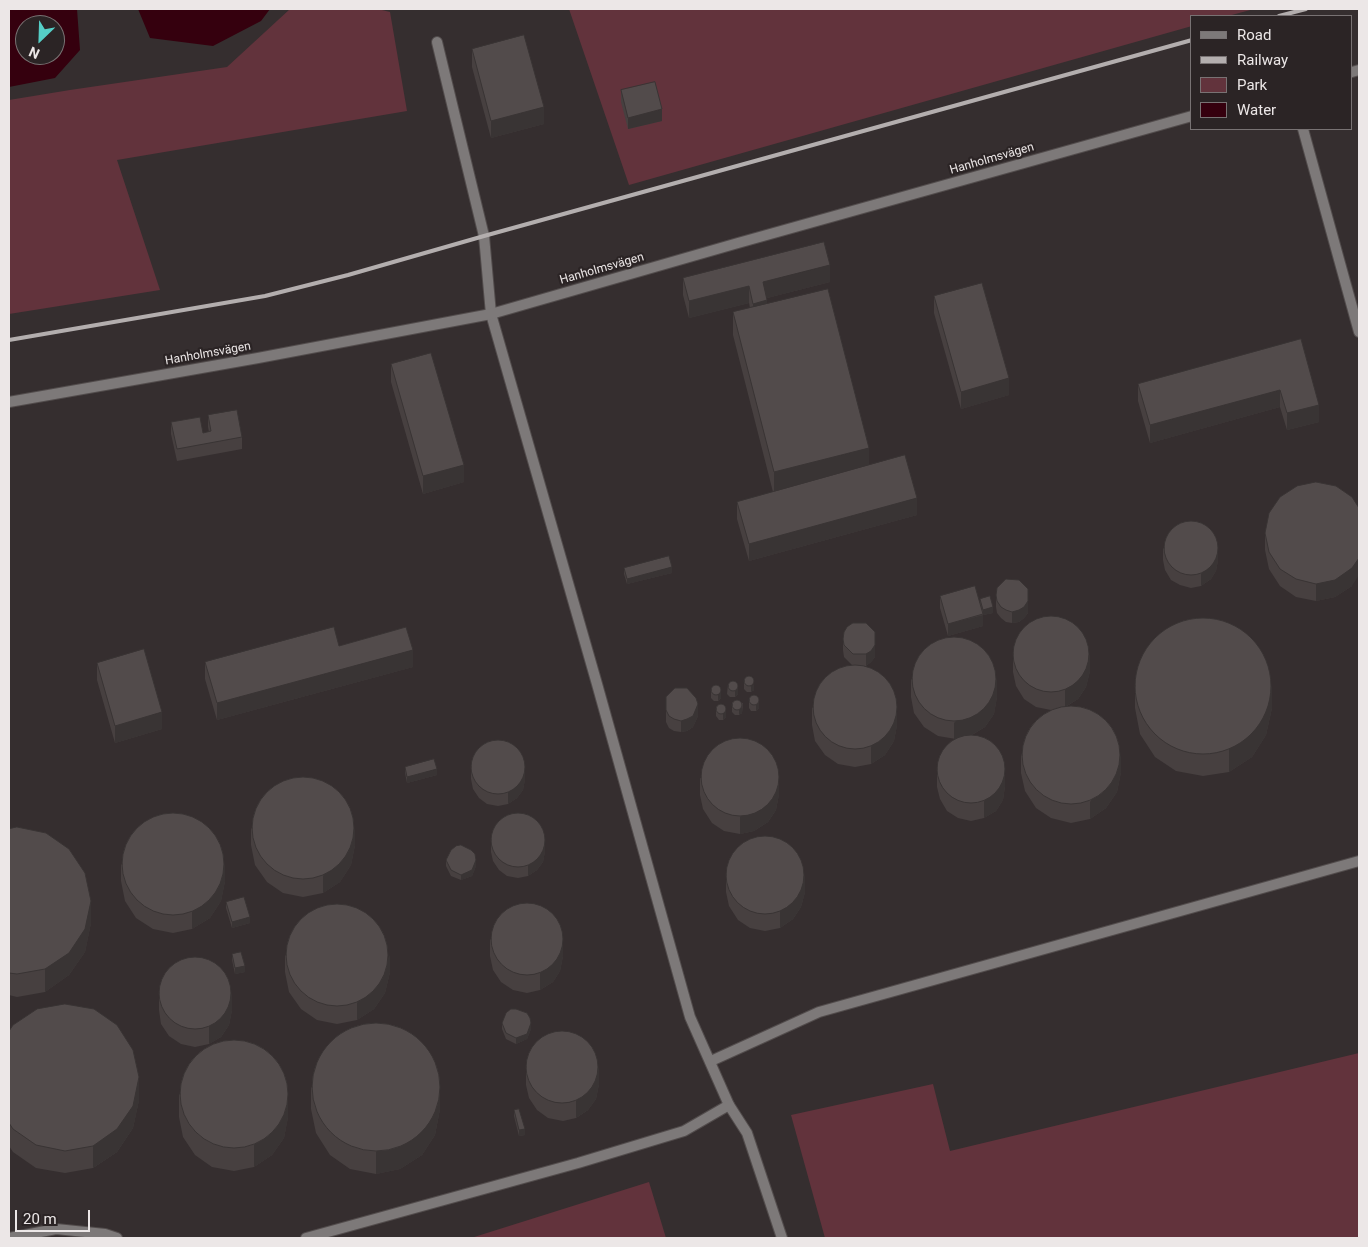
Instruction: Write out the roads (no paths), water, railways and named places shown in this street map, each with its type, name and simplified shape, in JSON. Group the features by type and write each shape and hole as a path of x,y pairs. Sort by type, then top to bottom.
{"street":[{"path":"437,42 484,236 491,314 690,1017 729,1105 747,1133 782,1238"},
{"name":"Hanholmsvägen","path":"9,402 491,314 1190,117"},
{"path":"1304,130 1359,332"},
{"path":"711,1062 819,1012 1359,860"},
{"path":"306,1238 578,1163 684,1130 729,1105"},
{"path":"9,1238 56,1229 105,1234 118,1238"}],"water":[{"path":"9,9 77,9 80,50 55,78 9,87"},
{"path":"138,9 270,9 261,21 213,46 150,38"}],"railway":[{"path":"1283,15 1306,9"},
{"path":"9,340 265,296 348,275 1190,41"}]}
